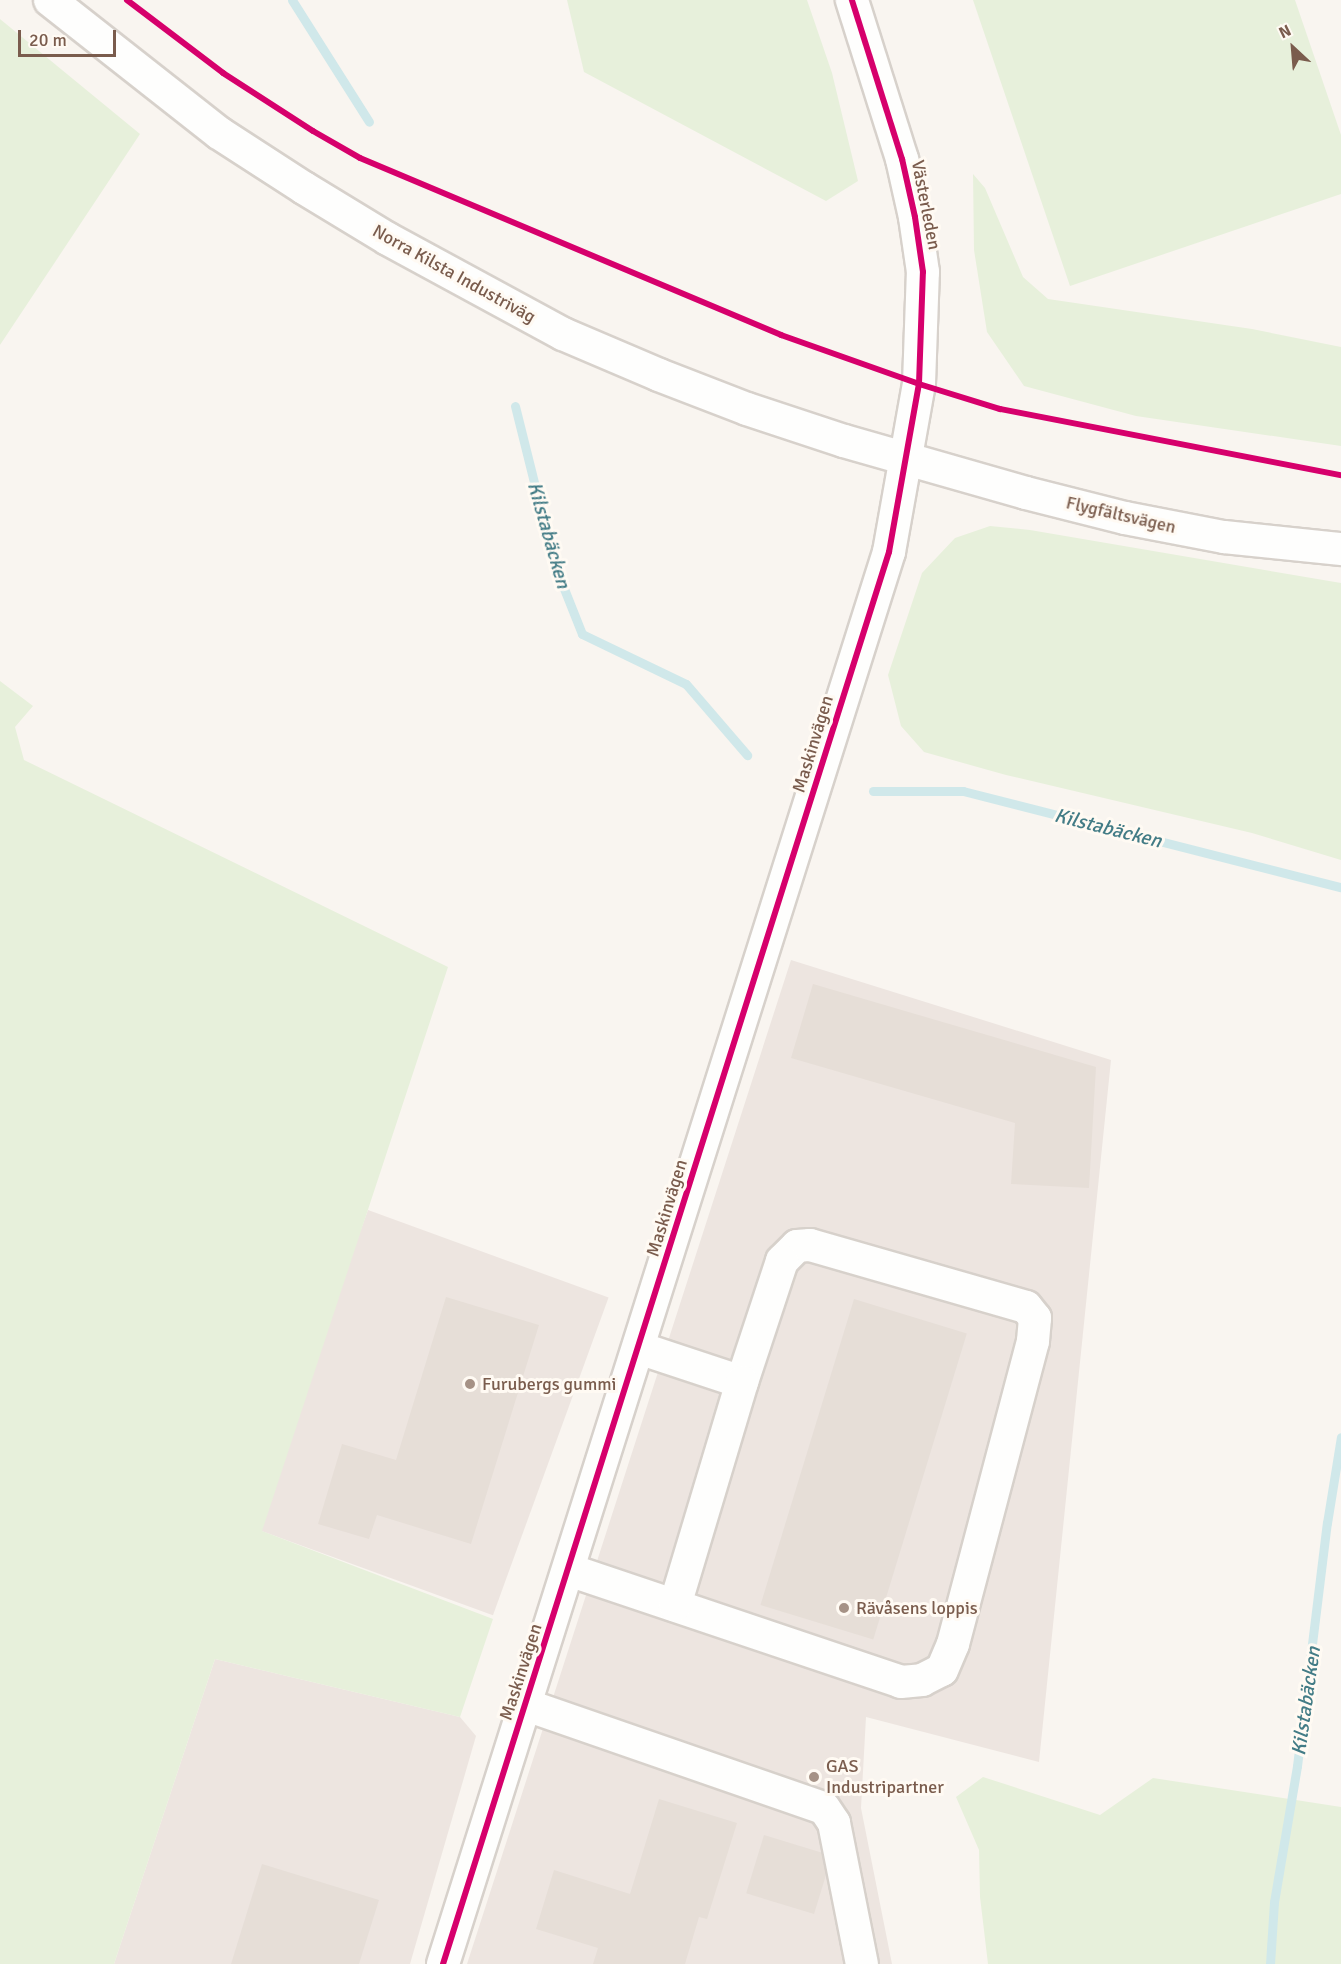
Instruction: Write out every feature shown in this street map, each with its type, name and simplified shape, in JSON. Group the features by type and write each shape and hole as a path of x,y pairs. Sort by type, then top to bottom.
{"street":[{"name":"Norra Kilsta Industriväg","path":"50,0 200,119 294,182 388,239 563,334 747,409 906,458"},
{"name":"Västerleden","path":"852,0 903,159 915,217 922,272 919,384 906,458"},
{"name":"Flygfältsvägen","path":"906,458 1026,493 1125,518 1224,537 1341,549"},
{"name":"Maskinvägen","path":"443,1964 889,552 906,458"},
{"path":"569,1570 902,1682 922,1680 942,1670 953,1644 1033,1341 1035,1318 1026,1307 810,1245 797,1246 782,1261 742,1382 675,1605"},
{"path":"639,1348 742,1382"},
{"path":"526,1705 824,1808 834,1824 862,1964"}],"shaded area":[{"path":"791,960 1111,1060 1039,1762 866,1717 861,1808 892,1964 467,1964"},
{"path":"368,1210 609,1298 493,1615 252,1528"},
{"path":"215,1659 460,1717 476,1736 410,1964 114,1964"}],"green space":[{"path":"567,0 807,0 832,73 858,181 826,201 584,72"},
{"path":"973,0 1295,0 1341,135 1341,194 1070,286"},
{"path":"0,19 140,134 0,345"},
{"path":"973,174 985,188 1023,277 1048,299 1252,329 1341,347 1341,446 1136,416 1024,386 987,332 974,250"},
{"path":"990,526 1030,530 1341,583 1341,860 1252,833 1006,775 924,752 901,726 888,675 922,573 955,538"},
{"path":"0,681 33,706 15,727 24,760 448,967 262,1531 493,1619 460,1717 215,1659 114,1964 0,1964"},
{"path":"983,1777 1100,1815 1153,1778 1341,1807 1341,1964 988,1964 980,1897 979,1850 956,1797"}],"building":[{"path":"813,984 1096,1067 1089,1188 1011,1184 1015,1123 791,1058"},
{"name":"Furubergs gummi","path":"446,1297 539,1325 471,1544 377,1515 369,1539 318,1524 342,1444 396,1460"},
{"path":"854,1299 967,1333 873,1640 760,1605"},
{"path":"659,1799 737,1823 707,1919 699,1917 685,1964 593,1964 598,1948 536,1929 554,1870 630,1894"},
{"path":"764,1835 832,1856 814,1914 746,1893"},
{"path":"262,1864 379,1900 359,1964 231,1964"}],"waterway":[{"name":"Kilstabäcken","path":"292,0 369,122"},
{"name":"Kilstabäcken","path":"515,406 555,566 582,634 686,684 747,755"},
{"name":"Kilstabäcken","path":"873,791 963,791 1341,887"},
{"name":"Kilstabäcken","path":"1270,1964 1274,1902 1297,1766 1327,1523 1341,1437"}],"cycle path":[{"path":"127,0 223,73 313,131 360,158 781,335 919,384 1000,409 1341,475"},
{"path":"443,1964 889,552 919,384 923,272 915,217 902,159 852,0"}],"place":[{"name":"Furubergs gummi","path":"470,1384"},
{"name":"Rävåsens loppis","path":"844,1608"},
{"name":"GAS Industripartner","path":"814,1777"}]}
